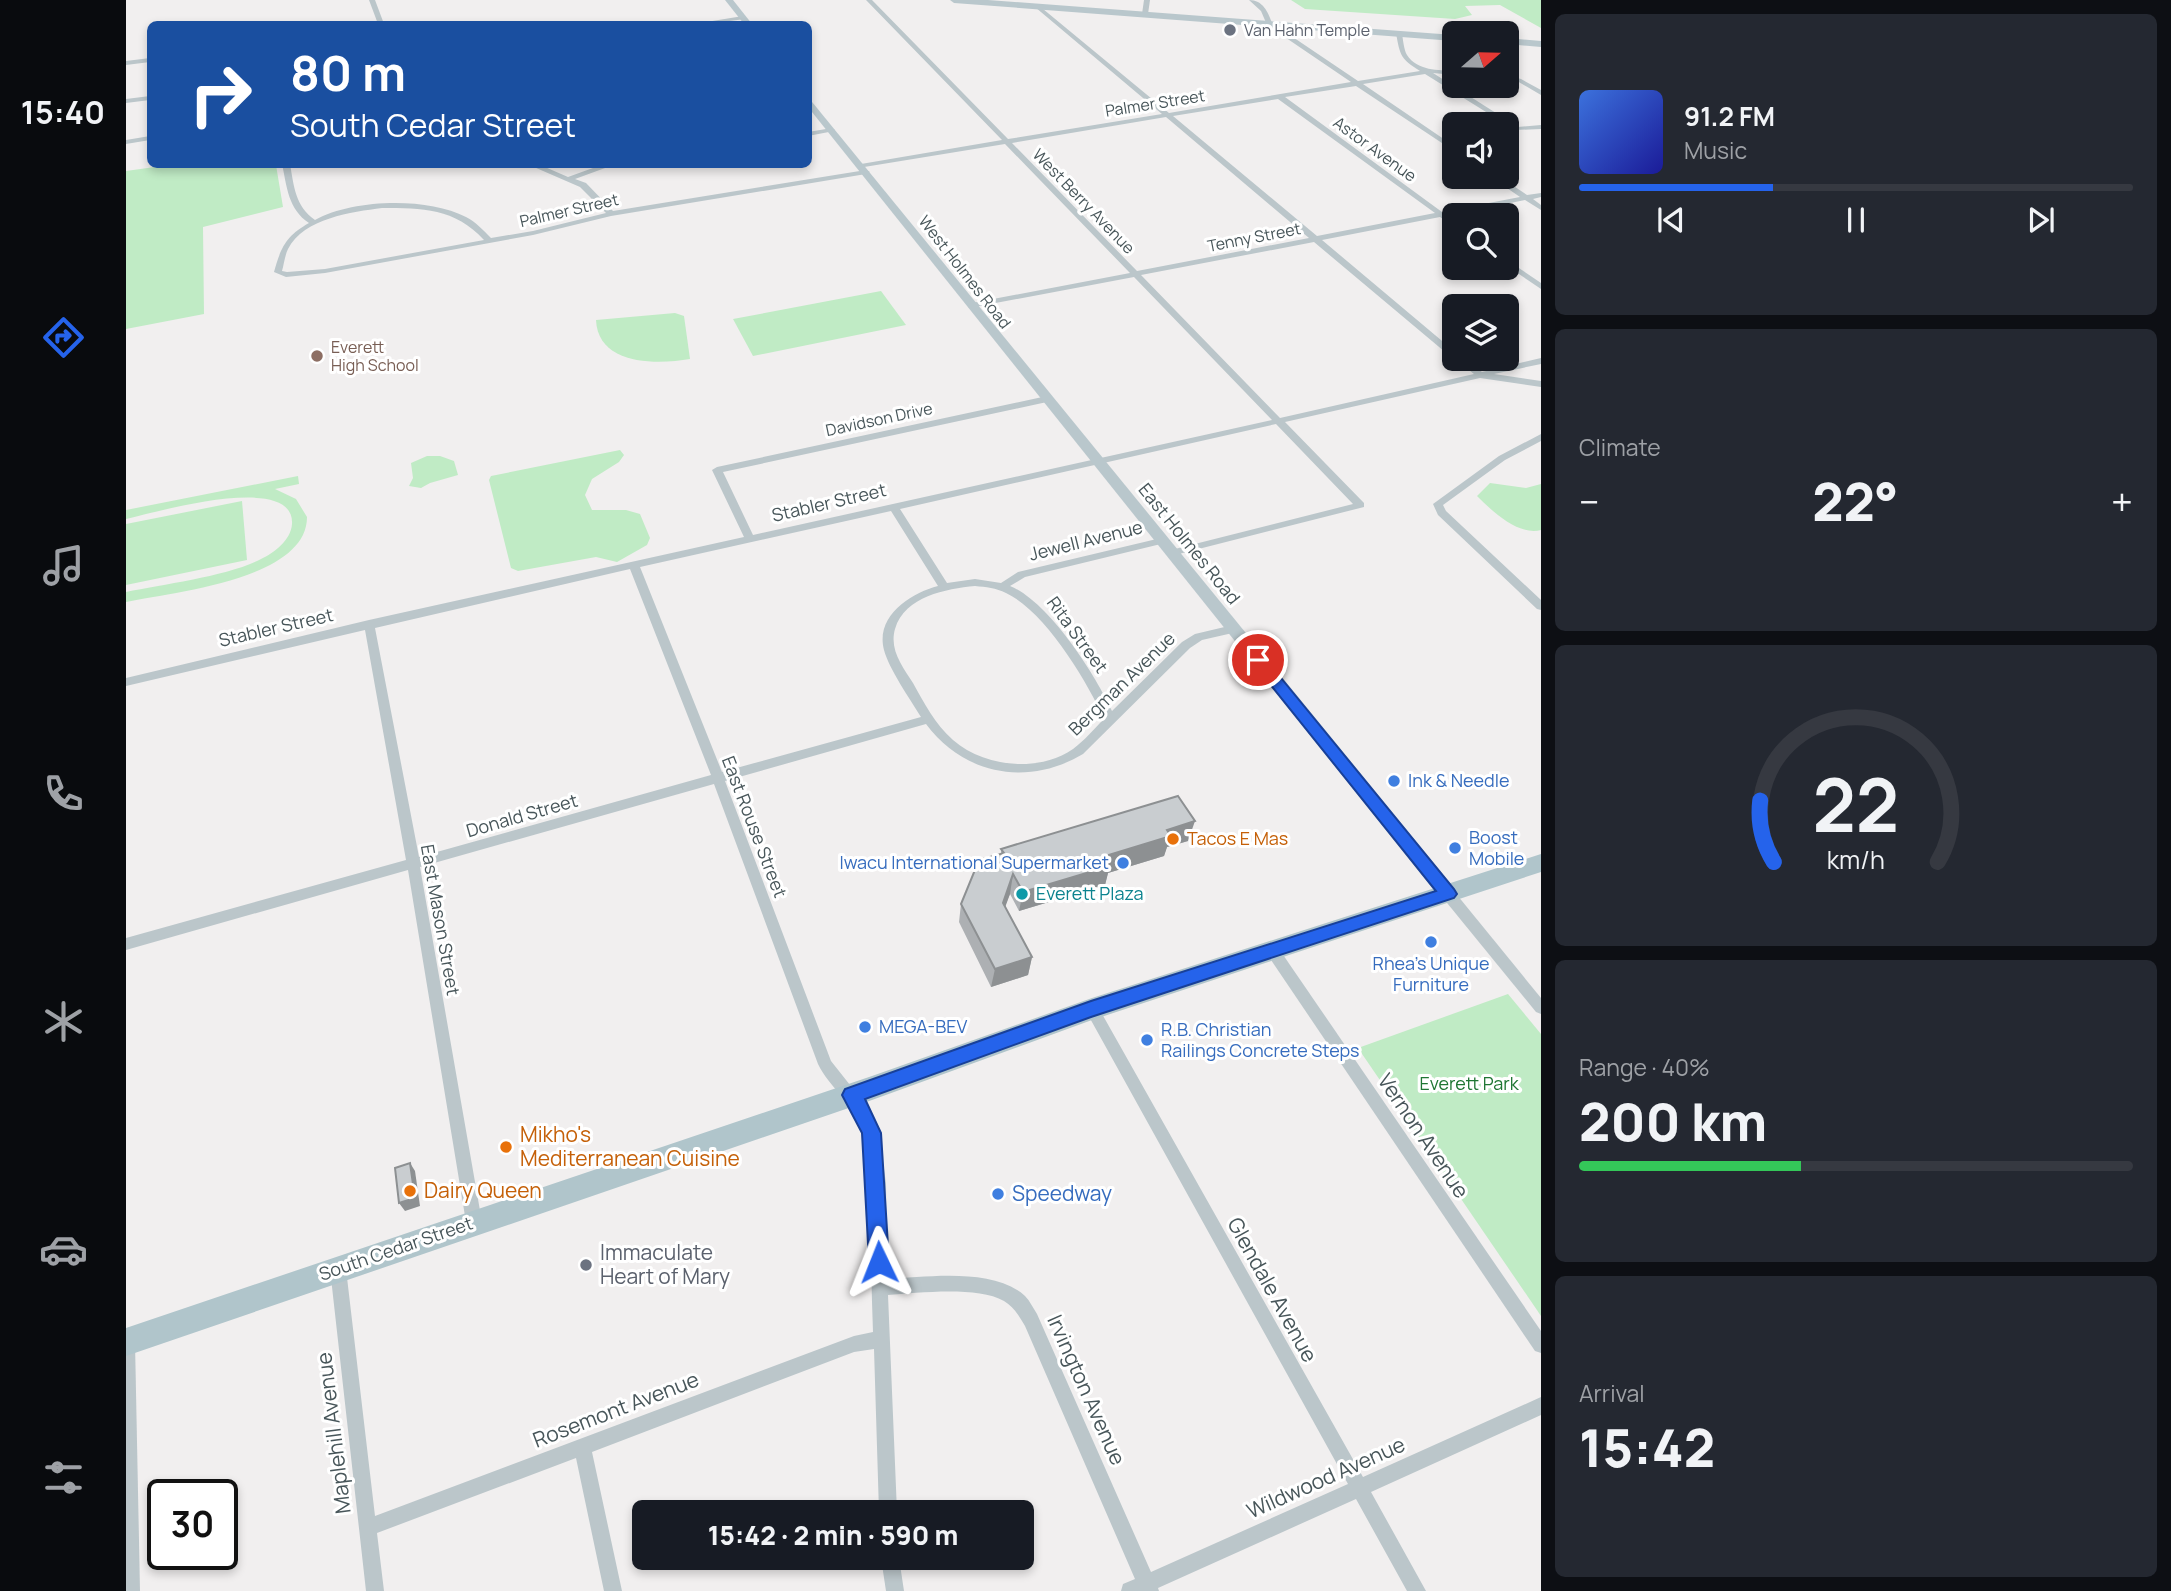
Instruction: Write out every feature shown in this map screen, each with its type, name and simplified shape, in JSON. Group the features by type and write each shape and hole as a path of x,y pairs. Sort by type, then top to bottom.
{"main road":[{"name":"South Cedar Street","path":"127,1342 851,1095 1091,1009 1541,863"}],"street":[{"path":"372,0 379,21"},
{"path":"729,0 746,21"},
{"name":"West Berry Avenue","path":"869,0 1360,505"},
{"path":"954,0 1442,36"},
{"path":"1145,14 1147,0"},
{"path":"1252,0 1264,10 1269,24 1442,141"},
{"path":"1037,6 1442,345"},
{"path":"1399,33 1403,55 1427,72 1522,130 1541,127"},
{"path":"1519,42 1541,44"},
{"path":"126,63 147,60"},
{"name":"Palmer Street","path":"312,221 286,244 280,253 278,272 286,275 326,271 489,241 611,214 1007,142 1357,83 1442,72"},
{"path":"1519,81 1541,93"},
{"name":"Astor Avenue","path":"1279,96 1441,214"},
{"path":"126,102 147,98"},
{"name":"West Holmes Road","path":"812,105 1098,462"},
{"path":"812,133 832,130"},
{"path":"126,142 147,138"},
{"path":"287,168 299,215 312,221 374,206 419,207 458,216 475,225 489,241"},
{"path":"542,168 583,185 611,214"},
{"path":"571,178 601,168"},
{"path":"1513,189 1541,208"},
{"name":"Tenny Street","path":"972,306 1541,195"},
{"path":"1519,271 1541,287"},
{"name":"Stabler Street","path":"126,681 1541,361"},
{"path":"1475,371 1480,375 1541,384"},
{"name":"Davidson Drive","path":"718,470 1047,399"},
{"path":"1541,436 1502,458 1438,505 1442,513 1541,606"},
{"name":"East Holmes Road","path":"1098,462 1541,1009"},
{"path":"718,470 750,539"},
{"name":"Jewell Avenue","path":"926,720 890,652 888,636 895,617 912,598 944,587 981,583 1003,586 1022,574 1166,547 1360,505"},
{"path":"894,507 944,587"},
{"name":"East Rouse Street","path":"634,566 725,797 825,1064 832,1078 851,1095 865,1115 872,1133 877,1187 888,1500"},
{"name":"Rita Street","path":"1003,586 1025,597 1040,610 1084,672 1109,718"},
{"name":"East Mason Street","path":"369,624 414,866 474,1222"},
{"name":"Bergman Avenue","path":"926,720 965,755 993,766 1044,768 1079,751 1109,718 1186,645 1199,636 1233,629"},
{"name":"Donald Street","path":"126,944 414,866 926,720"},
{"name":"Vernon Avenue","path":"1272,950 1541,1345"},
{"name":"Glendale Avenue","path":"1091,1009 1417,1591"},
{"name":"Maplehill Avenue","path":"338,1269 375,1591"},
{"name":"Irvington Avenue","path":"880,1287 978,1285 999,1289 1018,1300 1031,1320 1143,1589"},
{"name":"Rosemont Avenue","path":"368,1528 854,1344 881,1339"},
{"path":"127,1342 131,1591"},
{"name":"Wildwood Avenue","path":"1143,1589 1541,1406"},
{"path":"582,1447 613,1591"},
{"path":"892,1570 895,1591"}],"green space":[{"path":"1291,0 1541,0 1541,28 1500,5 1465,6 1472,15 1455,19 1305,9"},
{"path":"148,168 276,168 283,207 203,227 204,314 126,329 126,171"},
{"path":"881,291 906,325 753,356 733,319"},
{"path":"675,313 684,316 690,359 646,361 618,354 607,346 599,335 596,320"},
{"path":"620,450 624,455 619,462 592,479 585,495 592,510 626,510 640,514 650,538 647,545 617,562 596,557 518,571 511,568 489,480 491,476"},
{"path":"427,456 440,456 454,461 458,475 421,488 409,486 413,478 411,463"},
{"path":"298,476 299,484 275,489 296,499 307,517 301,538 285,555 262,569 234,579 126,602 126,592 214,575 261,559 281,545 289,535 292,524 287,508 271,500 248,498 220,499 126,519 126,510"},
{"path":"1490,483 1526,488 1541,484 1541,530 1532,531 1515,526 1477,496"},
{"path":"242,501 247,560 126,585 126,524"},
{"name":"Everett Park","path":"1508,994 1541,1034 1541,1316 1358,1048"}],"building":[{"name":"Everett Plaza","path":"1178,796 1195,821 1167,830 1171,836 1105,856 1110,866 1023,892 1013,874 1003,903 1032,957 995,969 961,904 979,860 1004,853 1001,849"},
{"path":"410,1163 415,1198 399,1203 395,1168"}],"place":[{"name":"Van Hahn Temple","path":"1230,30"},
{"name":"Everett High School","path":"317,356"},
{"name":"Ink & Needle","path":"1394,781"},
{"name":"Tacos E Mas","path":"1173,839"},
{"name":"Boost Mobile","path":"1455,848"},
{"name":"Iwacu International Supermarket","path":"1123,863"},
{"name":"Everett Plaza","path":"1022,894"},
{"name":"Rhea's Unique Furniture","path":"1431,942"},
{"name":"MEGA-BEV","path":"865,1027"},
{"name":"R.B. Christian Railings Concrete Steps","path":"1147,1040"},
{"name":"Mikho's Mediterranean Cuisine","path":"506,1147"},
{"name":"Dairy Queen","path":"410,1191"},
{"name":"Speedway","path":"998,1194"},
{"name":"Immaculate Heart of Mary","path":"586,1265"}],"route":[{"path":"879,1262 872,1133 865,1115 851,1095 1091,1009 1448,894 1258,660"}]}
